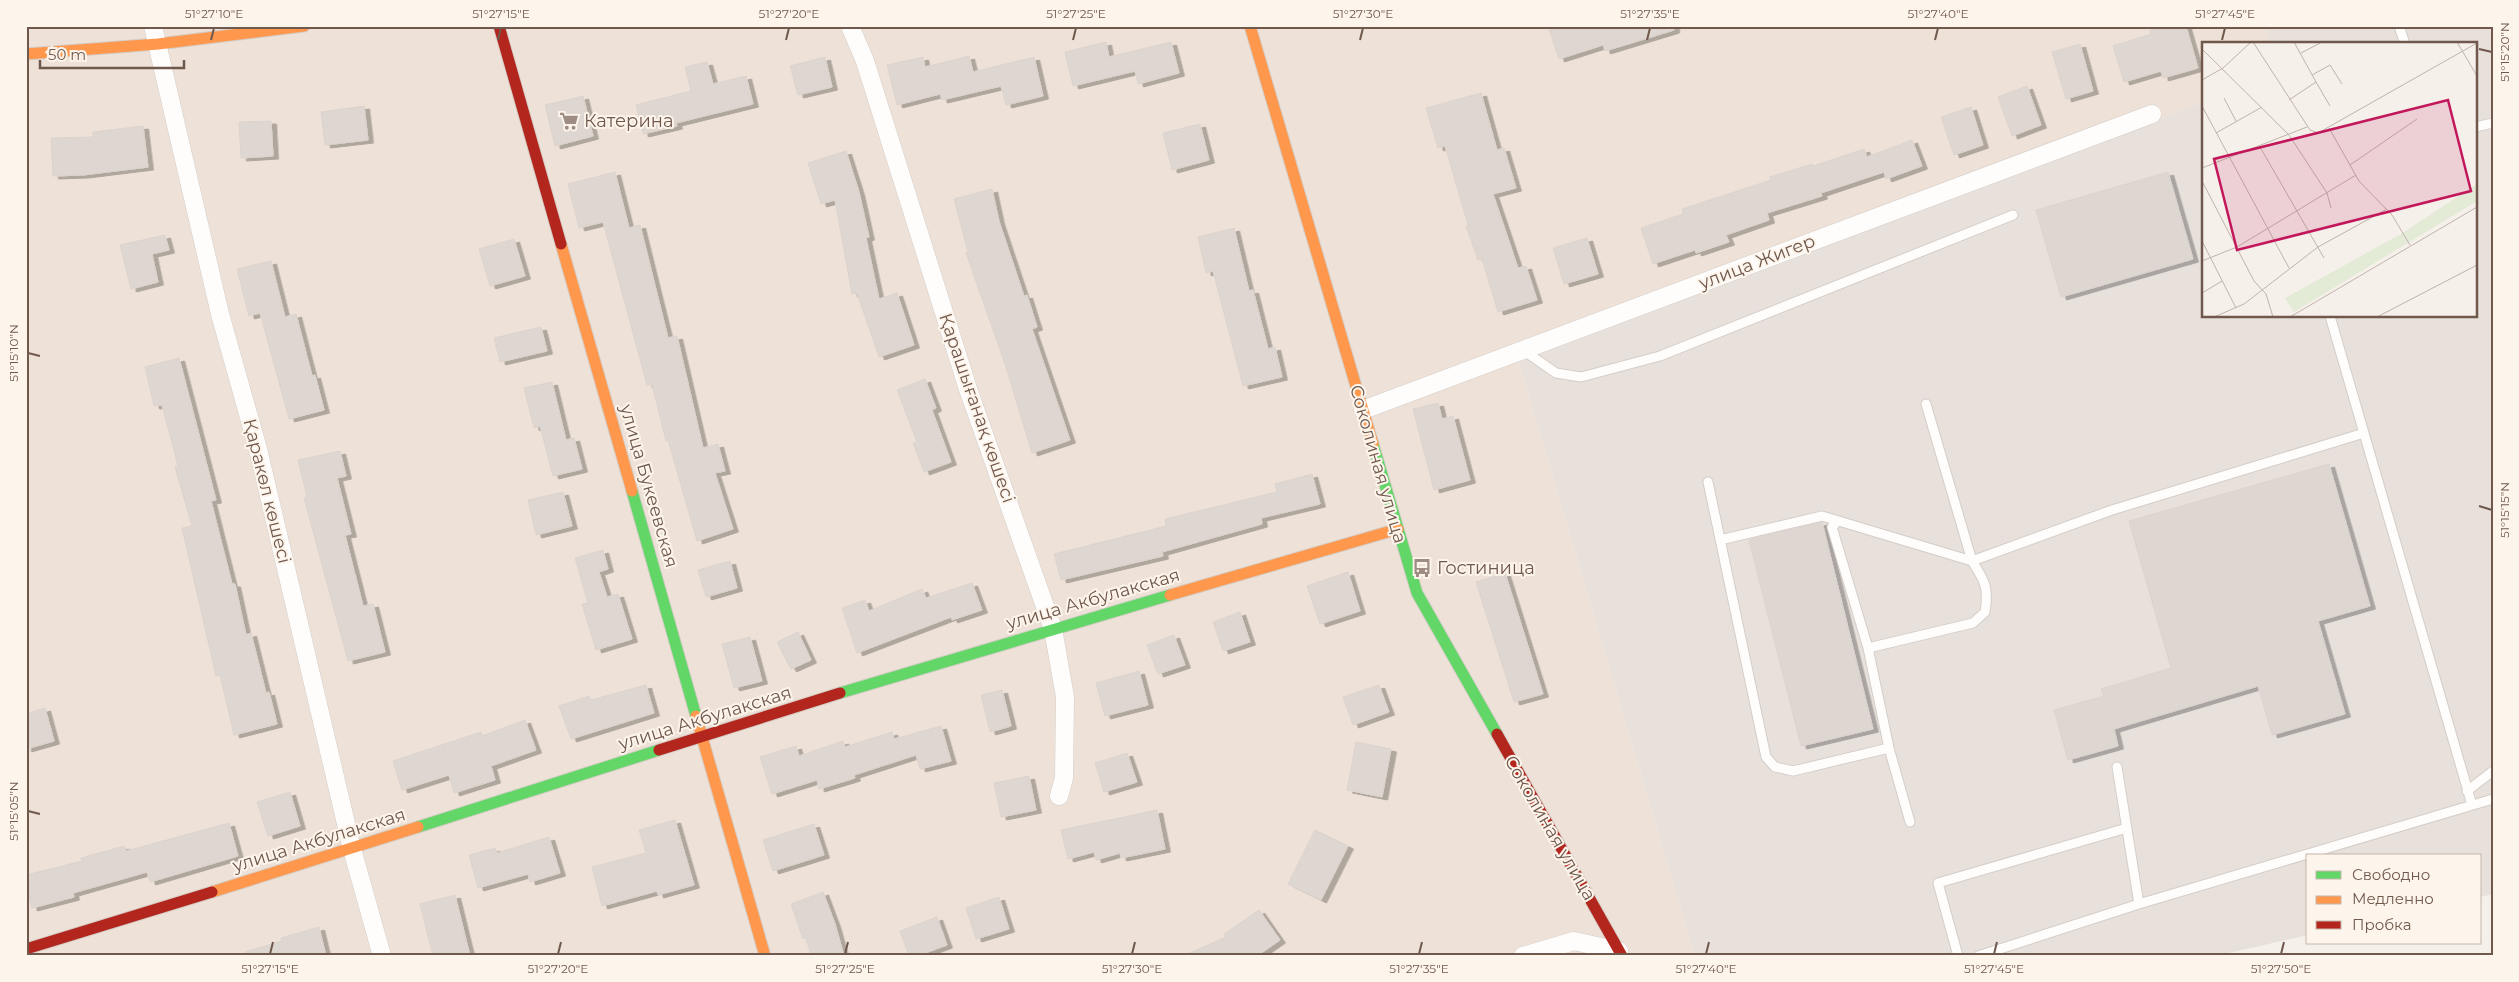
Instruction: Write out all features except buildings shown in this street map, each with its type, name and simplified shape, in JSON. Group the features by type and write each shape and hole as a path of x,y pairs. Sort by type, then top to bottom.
{"street":[{"name":"Қаракөл көшесі","path":"153,26 220,314 258,449 352,849 382,956"},
{"path":"26,54 158,44 304,26"},
{"name":"улица Букеевская","path":"500,26 765,956"},
{"name":"Қарашығанақ көшесі","path":"850,26 865,61 968,389 1053,629 1065,697 1064,778 1059,796"},
{"name":"Соколиная улица","path":"1250,26 1416,593 1621,953"},
{"name":"улица Жигер","path":"1363,410 2152,114"},
{"name":"улица Акбулакская","path":"26,949 352,849 702,736 1053,629 1398,529"},
{"name":"Соколиная улица","path":"1523,956 1574,941 1621,953"}],"lane":[{"path":"2399,26 2404,42"},
{"path":"2476,127 2493,123"},
{"path":"1523,350 1556,373 1581,377 1660,356 2013,216"},
{"path":"2331,318 2472,805"},
{"path":"1868,648 1973,623 1986,612 1988,595 1985,582 1972,561 1926,404"},
{"path":"1720,540 1822,516 1972,561 2112,510 2364,433"},
{"path":"1708,482 1766,757 1775,767 1793,771 1889,748"},
{"path":"1838,521 1832,527 1868,648 1889,748 1910,822"},
{"path":"2117,767 2139,904"},
{"path":"2467,791 2493,772"},
{"path":"2307,854 2493,799"},
{"path":"1958,956 1938,882 2127,828"},
{"path":"1978,956 2139,904 2306,854"}],"shaded area":[{"path":"26,26 2265,26 2269,42 2202,42 2202,102 1519,362 1695,956 26,956"},
{"path":"2265,26 2493,26 2493,894 2482,897 2482,854 2306,854 2306,935 2215,956 1695,956 1519,362 2202,102 2202,318 2476,318 2476,42 2269,42"}],"traffic: fast":[{"path":"1373,444 1417,593 1497,734"},
{"path":"632,491 696,716"},
{"path":"840,693 1170,595"},
{"path":"418,827 659,750"}],"traffic: slow":[{"path":"26,54 158,44 304,26"},
{"path":"1250,26 1373,444"},
{"path":"561,244 632,491"},
{"path":"1170,595 1398,529"},
{"path":"696,716 765,956"},
{"path":"212,892 418,827"}],"traffic: jam":[{"path":"499,26 561,244"},
{"path":"659,750 840,693"},
{"path":"1497,734 1622,956"},
{"path":"26,949 212,892"}],"place":[{"name":"Катерина","path":"569,121"},
{"name":"Гостиница","path":"1422,568"}]}
